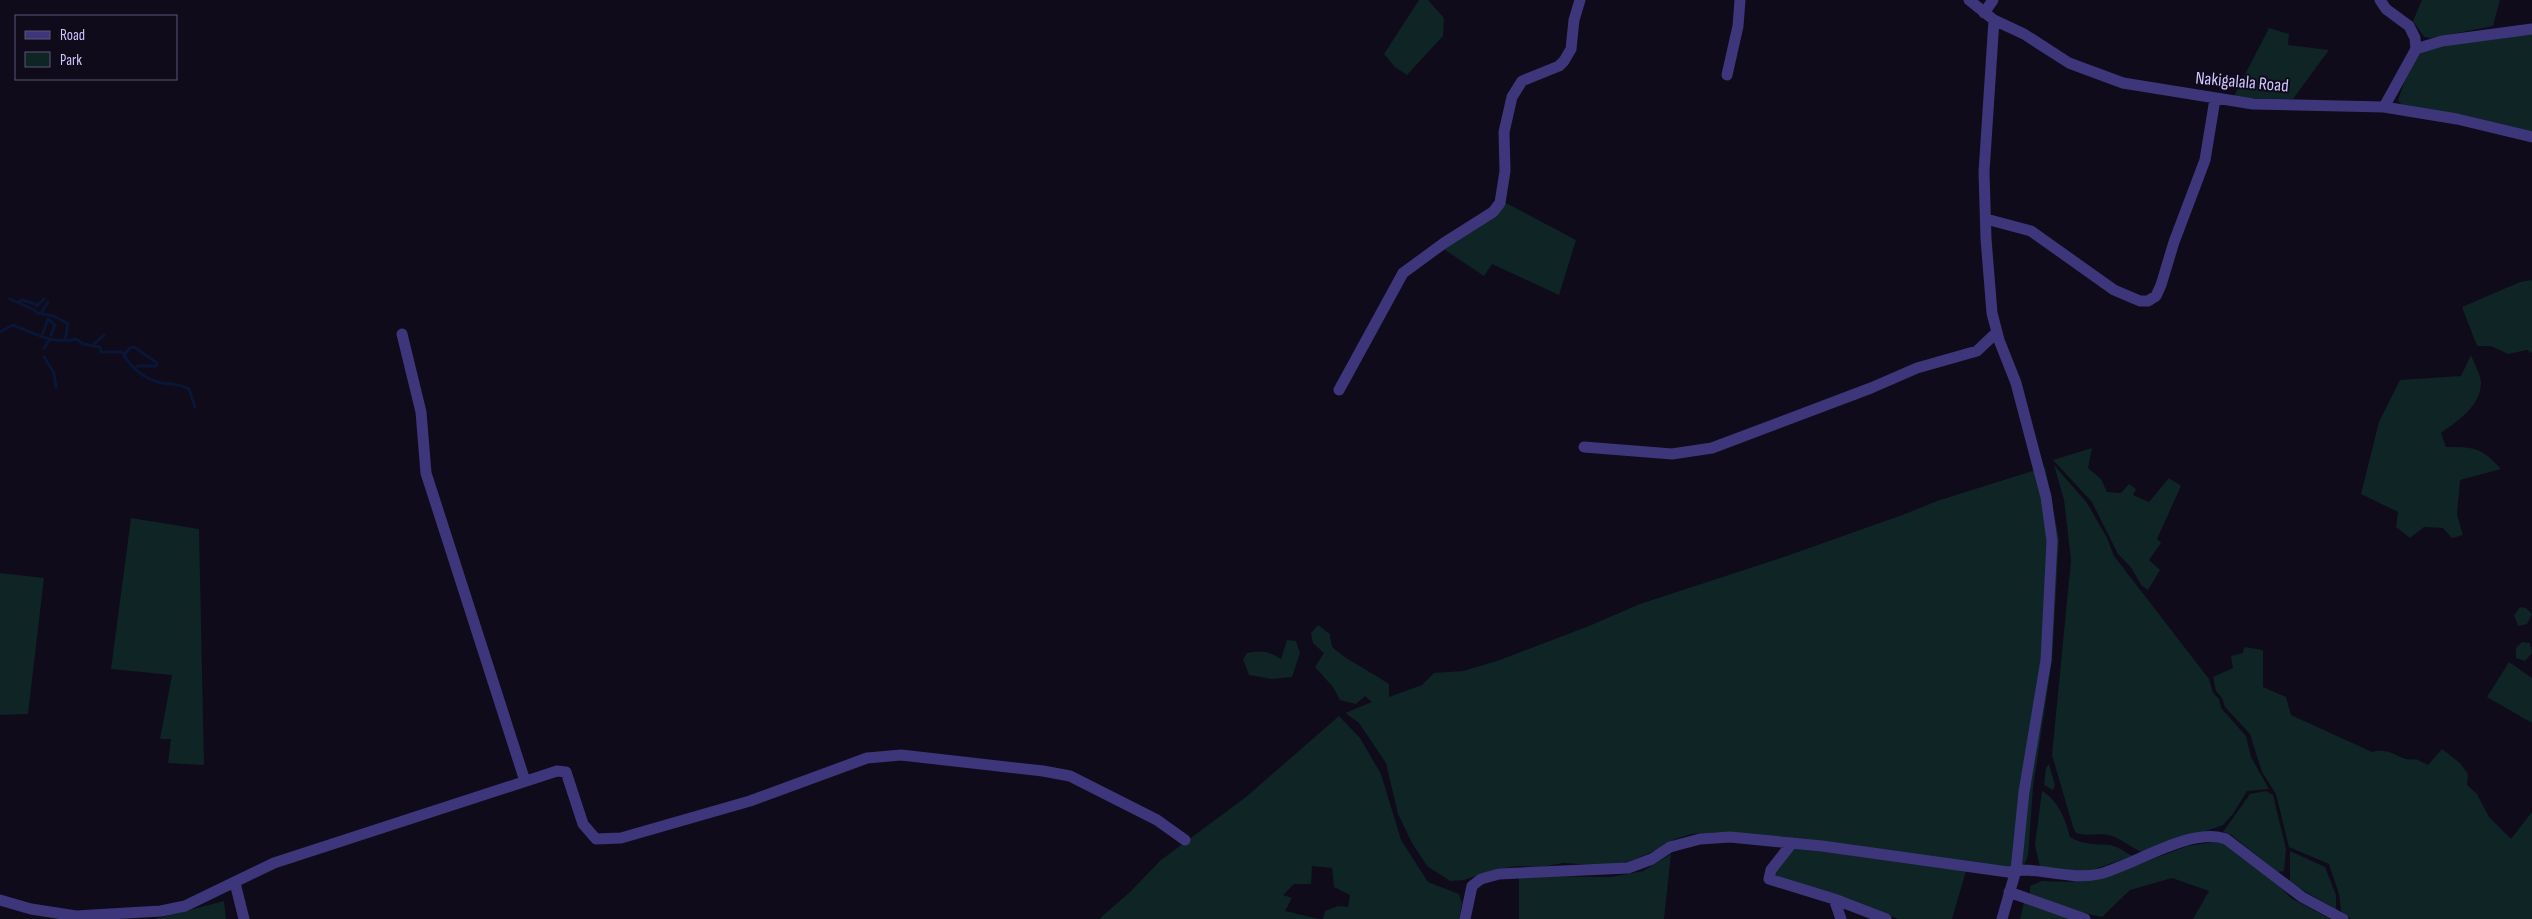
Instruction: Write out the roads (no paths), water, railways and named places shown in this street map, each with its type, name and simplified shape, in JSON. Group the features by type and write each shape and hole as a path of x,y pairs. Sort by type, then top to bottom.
{"street":[{"path":"1339,390 1403,274 1444,243 1493,212 1502,200 1505,171 1504,132 1512,98 1522,81 1559,66 1564,60 1571,49 1574,20 1580,0"},
{"path":"1727,75 1738,26 1740,0"},
{"name":"Nakigalala Road","path":"1969,0 1994,20 2024,34 2069,63 2111,80 2215,99 2254,104 2384,107 2456,119 2532,136"},
{"path":"1984,13 1993,0"},
{"path":"2380,0 2386,9 2409,26 2415,38 2416,49 2384,107"},
{"path":"1994,20 1985,140 1988,283 1996,332 2016,384 2044,488 2050,516 2052,540 2046,660 2024,792 2016,870 2002,919"},
{"path":"2416,49 2442,41 2532,29"},
{"path":"1986,219 2031,231 2114,290 2140,301 2148,301 2156,296 2162,285 2174,242 2205,160 2215,99"},
{"path":"1584,447 1672,454 1712,448 1871,388 1917,368 1977,351 1996,332"},
{"path":"402,334 421,412 426,473 525,780"},
{"path":"0,900 31,909 76,916 161,911 185,906 283,860 557,771 566,772 582,824 596,839 621,838 750,801 867,758 901,755 1043,771 1070,776 1157,820 1185,840"},
{"path":"1465,919 1472,886 1481,879 1499,874 1628,868 1652,859 1670,847 1700,839 1730,837 1792,843 2008,872 2016,870 2064,876 2099,874 2190,840 2217,835 2226,838 2302,897 2343,919"},
{"path":"1792,843 1771,870 1769,879 1834,899 1886,919"},
{"path":"235,883 244,919"},
{"path":"2009,892 2085,919"},
{"path":"1834,899 1841,919"}],"waterway":[{"path":"10,299 37,313 54,316 68,324 65,341"},
{"path":"37,306 44,299"},
{"path":"18,302 23,300 38,305"},
{"path":"41,313 48,302"},
{"path":"43,333 48,319 55,325 51,335"},
{"path":"0,332 13,325 51,339 76,339 83,344 100,347 101,352 122,352 129,363 143,376 162,383 178,385 189,389 195,407"},
{"path":"93,345 104,335"},
{"path":"44,348 49,340"},
{"path":"124,355 130,348 134,347 157,363 156,366 138,366 134,369"},
{"path":"44,357 54,373 56,387"}]}
